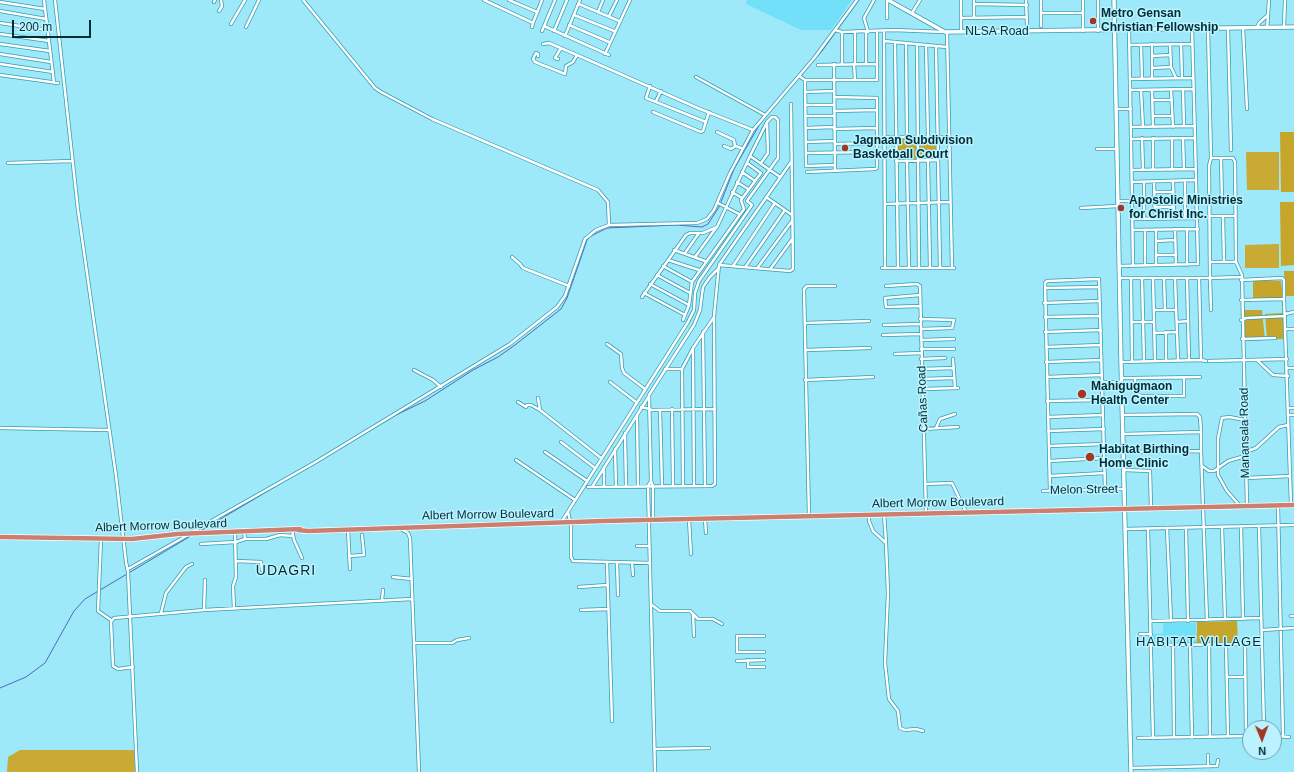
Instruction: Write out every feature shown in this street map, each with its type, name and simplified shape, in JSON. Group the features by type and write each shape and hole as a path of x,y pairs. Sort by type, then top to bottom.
{"highway":[{"name":"Albert Morrow Boulevard","path":"0,537 123,540 190,534 236,533 244,531 348,530 571,522 1293,505"},
{"name":"Albert Morrow Boulevard","path":"295,530 412,524 571,522"}],"main road":[{"path":"888,0 945,32"},
{"path":"1114,0 1131,770"},
{"name":"NLSA Road","path":"945,32 1129,31 1294,27"}],"street":[{"path":"44,0 54,83"},
{"path":"55,0 72,162 128,571 137,772"},
{"path":"220,11 222,6 221,0"},
{"path":"231,24 245,0"},
{"path":"246,27 259,0"},
{"path":"302,0 375,88 380,92 432,119 598,190 605,197 609,205 609,226"},
{"path":"482,0 533,23"},
{"path":"509,0 537,12"},
{"path":"532,27 541,0"},
{"path":"542,31 555,0"},
{"path":"554,31 567,0"},
{"path":"565,36 580,0"},
{"path":"598,12 603,0"},
{"path":"609,16 617,0"},
{"path":"605,54 614,31 630,0"},
{"path":"128,571 314,463 510,344 557,307 569,286 585,239 596,230 609,226 702,222 710,216 718,204 730,172 753,130 838,32 857,0"},
{"path":"866,64 867,32 864,18 874,0"},
{"path":"887,18 888,0"},
{"path":"912,14 920,0"},
{"path":"961,0 961,32"},
{"path":"974,0 974,17"},
{"path":"1026,0 1027,25"},
{"path":"1041,0 1041,26"},
{"path":"1083,0 1083,31"},
{"path":"1098,0 1098,31"},
{"path":"1267,28 1269,0"},
{"path":"1284,28 1286,19 1285,0"},
{"path":"0,2 45,9"},
{"path":"579,4 619,21"},
{"path":"974,4 1026,5"},
{"path":"0,11 46,19"},
{"path":"1041,13 1083,13"},
{"path":"574,14 614,31"},
{"path":"1256,28 1259,23 1268,16"},
{"path":"961,18 1027,17"},
{"path":"0,22 47,30"},
{"path":"569,25 609,42"},
{"path":"544,26 609,55"},
{"path":"1244,28 1247,109"},
{"path":"1119,266 1187,265 1199,263 1192,29"},
{"path":"1208,29 1211,158 1209,166 1212,262 1210,278 1211,310"},
{"path":"1228,29 1231,150"},
{"path":"838,32 884,32 896,30 945,32 947,47 950,202 953,268 884,268 884,32"},
{"path":"1129,31 1134,266"},
{"path":"838,32 842,64"},
{"path":"855,32 855,80"},
{"path":"799,76 805,80 877,80 876,32"},
{"path":"0,34 49,41"},
{"path":"884,41 947,47"},
{"path":"895,42 898,268"},
{"path":"906,43 907,137"},
{"path":"0,44 50,51"},
{"path":"544,44 577,54 753,130"},
{"path":"917,44 917,161 920,268"},
{"path":"1152,44 1152,78"},
{"path":"1170,44 1171,67 1176,78"},
{"path":"1181,44 1182,78"},
{"path":"1129,45 1192,44"},
{"path":"926,45 928,137"},
{"path":"1141,45 1142,79"},
{"path":"936,46 940,268"},
{"path":"558,59 555,58 561,48"},
{"path":"538,56 536,53 533,59 535,62 565,74 567,66 573,62 577,54"},
{"path":"0,54 51,62"},
{"path":"1152,56 1170,55"},
{"path":"0,64 53,72"},
{"path":"834,64 834,128 836,170"},
{"path":"818,65 877,64"},
{"path":"1152,68 1171,67"},
{"path":"0,75 58,84"},
{"path":"696,77 765,115"},
{"path":"1130,79 1193,78"},
{"path":"805,80 806,166 835,165"},
{"path":"650,86 646,98 706,122"},
{"path":"1183,89 1184,126"},
{"path":"1130,90 1193,89"},
{"path":"1142,90 1143,127"},
{"path":"1152,90 1153,127"},
{"path":"1171,90 1172,127"},
{"path":"656,101 661,91"},
{"path":"805,92 834,91"},
{"path":"808,172 835,172 836,170 875,169 876,97 834,98"},
{"path":"1153,100 1172,100"},
{"path":"719,266 793,270 790,104"},
{"path":"805,105 834,105"},
{"path":"1116,109 1131,109"},
{"path":"834,111 877,110"},
{"path":"653,112 701,132 703,131 709,112"},
{"path":"805,116 834,116"},
{"path":"1153,116 1172,116"},
{"path":"562,521 644,388 692,314 696,302 695,293 699,281 752,205 747,201 779,156 778,119 772,117 767,122 732,192 727,207 696,257"},
{"path":"760,163 768,153 767,122"},
{"path":"1131,127 1195,126"},
{"path":"806,128 876,128"},
{"path":"717,132 734,140 735,146"},
{"path":"884,137 949,136"},
{"path":"1142,138 1143,170"},
{"path":"1153,138 1153,170"},
{"path":"1172,138 1172,170"},
{"path":"1183,138 1184,169"},
{"path":"1131,139 1195,138"},
{"path":"806,142 876,143"},
{"path":"724,146 731,149 735,146 743,149"},
{"path":"1097,149 1117,149"},
{"path":"806,153 876,152"},
{"path":"750,156 780,177"},
{"path":"1211,158 1233,158 1234,160 1236,262 1241,278"},
{"path":"1221,159 1222,202"},
{"path":"896,161 938,160"},
{"path":"906,161 909,268"},
{"path":"928,161 930,268"},
{"path":"8,163 72,162"},
{"path":"592,487 625,432 694,325 700,310 703,287 791,162"},
{"path":"683,320 689,305 692,282 705,261 744,208 741,202 742,198 762,171 747,163"},
{"path":"1132,170 1196,169"},
{"path":"742,172 754,181"},
{"path":"1132,182 1196,180"},
{"path":"1173,181 1174,218"},
{"path":"1185,181 1185,218"},
{"path":"737,182 748,189"},
{"path":"1144,182 1144,219"},
{"path":"1154,182 1155,219"},
{"path":"732,192 742,198"},
{"path":"1154,192 1173,192"},
{"path":"766,197 792,215"},
{"path":"1118,201 1132,201"},
{"path":"885,204 950,202"},
{"path":"1210,203 1235,202"},
{"path":"733,266 775,203"},
{"path":"718,204 739,214"},
{"path":"1081,208 1118,206"},
{"path":"1155,207 1174,207"},
{"path":"745,267 784,210"},
{"path":"1210,216 1235,216"},
{"path":"1223,216 1224,262"},
{"path":"1133,219 1198,218"},
{"path":"758,268 792,220"},
{"path":"642,297 674,250 688,234 708,231 716,227"},
{"path":"1175,229 1176,265"},
{"path":"1187,229 1187,265"},
{"path":"1133,230 1198,229"},
{"path":"1145,230 1145,265"},
{"path":"1156,230 1156,265"},
{"path":"708,231 711,235"},
{"path":"685,253 699,233"},
{"path":"771,268 793,238"},
{"path":"1156,240 1175,240"},
{"path":"674,250 705,261"},
{"path":"1156,255 1176,255"},
{"path":"512,257 523,268 569,286"},
{"path":"668,260 699,270"},
{"path":"1212,262 1236,262"},
{"path":"663,266 692,282"},
{"path":"588,487 673,485 713,486 716,481 714,316 719,266"},
{"path":"657,275 690,293"},
{"path":"1119,278 1282,278 1284,280 1288,368 1290,476 1293,505"},
{"path":"1131,278 1132,361"},
{"path":"1142,278 1144,361"},
{"path":"1153,278 1155,360"},
{"path":"1164,278 1165,310"},
{"path":"1175,278 1178,360"},
{"path":"1187,278 1189,360"},
{"path":"1199,278 1201,360"},
{"name":"Manansala Road","path":"1241,278 1247,506"},
{"path":"1050,491 1044,317 1045,282 1099,279 1105,489"},
{"path":"650,284 689,305"},
{"name":"Cañas Road","path":"886,286 919,285 926,513"},
{"path":"809,516 805,380 805,287 835,286"},
{"path":"1045,288 1099,287"},
{"path":"644,293 685,315"},
{"path":"920,295 885,298 886,307 920,306"},
{"path":"1241,300 1284,299"},
{"path":"1044,303 1099,301"},
{"path":"1154,310 1176,310"},
{"path":"1241,320 1246,318 1285,315 1294,312"},
{"path":"683,485 682,369 703,331 714,316"},
{"path":"1044,317 1100,316"},
{"path":"920,319 954,320 952,328 921,329"},
{"path":"805,323 870,321"},
{"path":"1132,322 1154,322"},
{"path":"1176,322 1188,322"},
{"path":"884,325 920,324"},
{"path":"1286,329 1294,329"},
{"path":"1045,332 1100,330"},
{"path":"703,331 705,486"},
{"path":"1166,332 1166,360"},
{"path":"1154,333 1177,332"},
{"path":"883,335 921,334"},
{"path":"1242,339 1275,338"},
{"path":"921,340 954,339"},
{"path":"608,344 621,354 622,368 624,372 644,388"},
{"path":"1046,347 1101,345"},
{"path":"693,348 694,485"},
{"path":"805,350 870,348"},
{"path":"895,354 954,349"},
{"path":"921,359 945,358"},
{"path":"923,389 957,388 954,378 953,359"},
{"path":"1121,362 1155,360 1208,361 1287,359"},
{"path":"1046,362 1102,360"},
{"path":"1256,360 1272,375 1288,376"},
{"path":"922,369 954,368"},
{"path":"1288,368 1294,368"},
{"path":"665,369 682,369"},
{"path":"414,370 433,380 441,387"},
{"path":"1047,377 1102,375"},
{"path":"805,380 872,377"},
{"path":"1102,384 1135,378 1200,377"},
{"path":"922,379 954,378"},
{"path":"1135,378 1137,396 1184,395 1184,378"},
{"path":"610,382 636,402"},
{"path":"650,395 650,481 648,486 651,520"},
{"path":"538,398 540,410"},
{"path":"1047,401 1102,400"},
{"path":"518,402 526,407 527,405 531,405 540,410 601,458"},
{"path":"641,407 660,410 715,409"},
{"path":"1288,408 1294,408"},
{"path":"672,409 673,485"},
{"path":"660,410 662,486"},
{"path":"936,428 940,419 955,414"},
{"path":"1123,415 1197,414 1200,417 1207,620"},
{"path":"636,415 638,486"},
{"path":"1048,417 1103,415"},
{"path":"1288,416 1294,415"},
{"path":"1240,506 1221,483 1217,470 1221,420 1229,417 1245,420"},
{"path":"630,425 637,426"},
{"path":"1245,452 1256,448 1279,427 1288,425"},
{"path":"924,429 958,427"},
{"path":"0,428 108,430"},
{"path":"1048,431 1104,429"},
{"path":"625,432 626,486"},
{"path":"1124,434 1201,432"},
{"path":"561,442 595,468"},
{"path":"1049,446 1104,444"},
{"path":"615,449 616,486"},
{"path":"1124,452 1201,451"},
{"path":"545,452 587,481"},
{"path":"1202,466 1209,471 1217,470 1228,460 1245,456"},
{"path":"1049,461 1104,458"},
{"path":"609,459 615,460"},
{"path":"516,460 575,500"},
{"path":"604,467 604,487"},
{"path":"1124,470 1150,471 1151,508"},
{"path":"1050,476 1105,473"},
{"path":"1246,478 1290,476"},
{"path":"650,481 653,486 649,546 652,604 655,772"},
{"path":"925,484 952,483 966,512"},
{"name":"Melon Street","path":"1043,491 1125,489"},
{"path":"1278,505 1282,720"},
{"path":"568,512 571,522 572,560 577,562 600,561 607,563 650,563"},
{"path":"884,514 888,593 885,664 888,696 890,702 898,711 900,728 905,730 916,728 923,731"},
{"path":"869,515 869,521 873,530 886,543"},
{"path":"689,519 691,554"},
{"path":"705,519 706,533"},
{"path":"1125,529 1294,525"},
{"path":"1241,526 1243,619"},
{"path":"1258,526 1264,720"},
{"path":"408,533 411,527"},
{"path":"1222,527 1225,619"},
{"path":"397,528 408,533 410,538 419,772"},
{"path":"1167,528 1171,621"},
{"path":"1186,528 1188,620"},
{"path":"1148,529 1152,645 1153,738"},
{"path":"295,530 293,536 302,558"},
{"path":"348,530 350,569"},
{"path":"244,531 245,539"},
{"path":"234,608 233,590 236,577 236,533"},
{"path":"201,544 236,542 245,539 266,539 280,535 293,536"},
{"path":"349,556 364,555 362,535"},
{"path":"101,539 98,611 101,615 111,620"},
{"path":"637,546 649,546"},
{"path":"236,561 261,562 262,570"},
{"path":"607,563 612,721"},
{"path":"616,563 618,595"},
{"path":"632,563 633,575"},
{"path":"160,613 166,593 186,567 192,564"},
{"path":"393,577 412,578"},
{"path":"204,610 205,580"},
{"path":"579,586 607,585"},
{"path":"382,600 383,590"},
{"path":"111,620 114,618 131,615 412,599"},
{"path":"652,604 660,611 689,610 698,619 713,619 722,624"},
{"path":"581,610 608,609"},
{"path":"693,613 694,636"},
{"path":"1150,621 1261,618"},
{"path":"111,620 113,666 118,669 133,667"},
{"path":"1262,630 1294,628"},
{"path":"1140,634 1151,634"},
{"path":"764,636 737,636 737,652 764,652"},
{"path":"414,643 452,643 457,640 469,638"},
{"path":"1245,644 1246,720"},
{"path":"1152,645 1262,644"},
{"path":"1190,645 1192,738"},
{"path":"1209,645 1210,737"},
{"path":"1226,645 1228,737"},
{"path":"1173,646 1174,737"},
{"path":"748,660 748,667 764,666"},
{"path":"737,661 764,660"},
{"path":"1227,677 1245,677"},
{"path":"1138,738 1242,736"},
{"path":"1282,736 1289,737"},
{"path":"655,749 709,748"},
{"path":"1208,755 1208,766"},
{"path":"1131,770 1218,766 1218,760"}],"shaded area":[{"path":"747,0 852,0 831,30 801,30 746,4"},
{"path":"1280,132 1294,132 1294,192 1281,192"},
{"path":"936,138 936,159 898,160 898,139"},
{"path":"1246,152 1279,152 1279,190 1247,190"},
{"path":"1280,202 1294,202 1294,265 1281,266"},
{"path":"1279,244 1279,268 1245,268 1245,245"},
{"path":"1284,271 1294,271 1294,296 1285,296"},
{"path":"1253,280 1281,281 1283,298 1253,298"},
{"path":"1243,310 1262,310 1265,340 1243,341"},
{"path":"1283,313 1283,339 1267,340 1265,314"},
{"path":"1237,621 1238,642 1197,644 1197,622"},
{"path":"1163,623 1196,623 1197,643 1153,644 1153,634 1163,633"},
{"path":"20,750 134,750 135,772 7,772 8,757"}],"waterway":[{"path":"798,79 822,51 859,0"},
{"path":"202,530 396,415 425,401 473,370 498,357 515,345 561,309 567,298 587,240 591,236 607,228 677,225 702,227 708,224 719,207 734,169 761,122"},
{"path":"0,688 26,677 45,663 74,611 85,599 189,537"}],"place":[{"name":"Metro Gensan Christian Fellowship","path":"1093,21"},
{"name":"Jagnaan Subdivision Basketball Court","path":"845,148"},
{"name":"Apostolic Ministries for Christ Inc.","path":"1121,208"},
{"name":"Mahigugmaon Health Center","path":"1082,394"},
{"name":"Habitat Birthing Home Clinic","path":"1090,457"}],"district":[{"name":"UDAGRI","path":"286,571"},
{"name":"HABITAT VILLAGE","path":"1199,642"}]}
